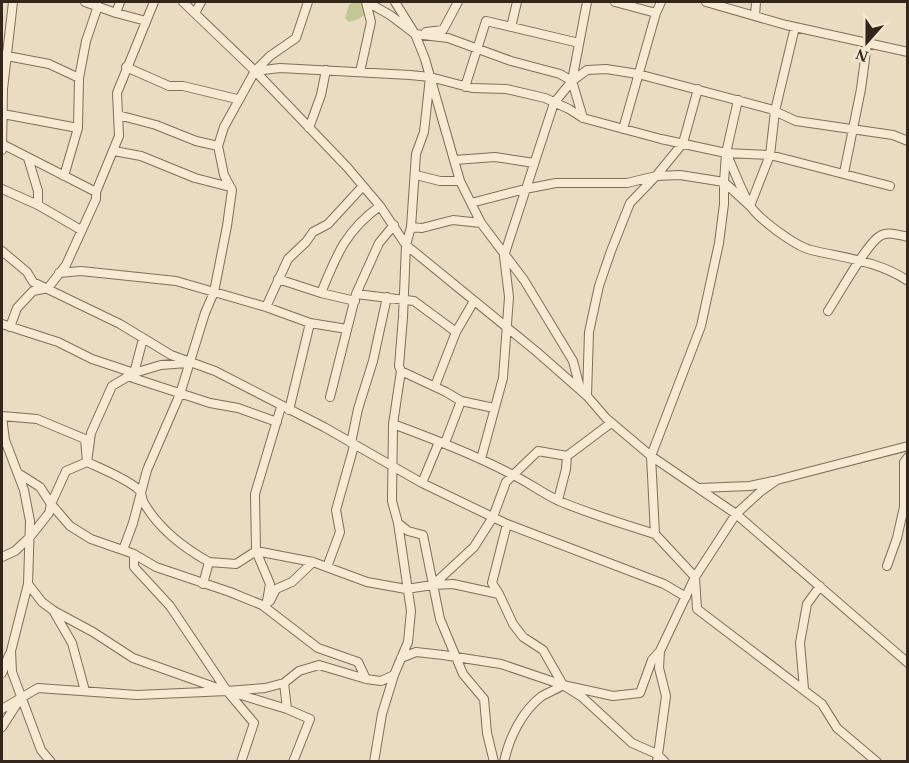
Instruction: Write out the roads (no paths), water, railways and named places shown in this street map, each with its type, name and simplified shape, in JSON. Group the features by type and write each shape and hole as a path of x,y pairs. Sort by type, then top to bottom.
{"street":[{"path":"2,150 4,56 13,2"},
{"path":"86,2 146,21"},
{"path":"116,13 120,2"},
{"path":"134,373 92,359 58,342 6,325 17,308 33,291 48,288 66,265 96,198 96,192 120,136 117,93 154,2"},
{"path":"183,2 255,71 363,186 394,225 406,245 587,396 611,423 651,456 736,514 908,663"},
{"path":"195,13 201,2"},
{"path":"123,550 133,523 147,470 180,394 214,292 232,190 221,164 218,146 224,127 237,99 255,71 270,56 296,38 308,2"},
{"path":"367,2 390,15 415,34 448,38 511,61 560,74 572,81"},
{"path":"360,72 371,22 367,2"},
{"path":"396,2 415,34 460,181 481,223 524,280 573,361 580,390"},
{"path":"415,34 444,30 458,2"},
{"path":"511,27 517,2"},
{"path":"583,118 572,81 587,2"},
{"path":"615,2 656,13"},
{"path":"623,129 661,2"},
{"path":"706,2 795,27 908,52"},
{"path":"754,16 756,2"},
{"path":"64,176 78,128 79,78 86,41 98,6"},
{"path":"465,87 486,21 579,43"},
{"path":"750,206 770,155 776,111 795,27"},
{"path":"844,173 861,90 867,44"},
{"path":"4,56 49,64 79,78"},
{"path":"126,67 169,86 183,86 237,99"},
{"path":"255,71 280,68 430,77 465,87 506,89 545,98 583,118 623,129 726,153 770,155 890,186"},
{"path":"481,459 503,378 509,297 504,256 554,103 572,81 587,70 606,69 638,74 776,111 796,121 893,135 908,141"},
{"path":"309,128 321,95 326,70"},
{"path":"374,762 382,714 394,675 408,642 411,611 406,590 398,523 392,501 393,424 401,371 399,366 406,245 411,227 416,154 424,132 430,77"},
{"path":"587,396 589,333 599,285 630,203 656,176 682,143 698,89"},
{"path":"655,534 651,456 701,326 719,243 724,204 726,153 738,100"},
{"path":"3,114 78,128"},
{"path":"118,115 218,146"},
{"path":"2,144 96,192"},
{"path":"114,151 141,156 195,178 230,187"},
{"path":"726,153 750,206"},
{"path":"28,158 38,191 38,205"},
{"path":"454,160 495,158 534,163"},
{"path":"416,175 440,182 460,181"},
{"path":"471,202 525,189 566,183 627,183 656,176 680,176 724,182 783,236 809,250 861,261 898,274 908,281"},
{"path":"266,307 288,259 313,232 328,224 363,186"},
{"path":"2,189 38,205 81,230"},
{"path":"321,293 341,244 364,217 380,206"},
{"path":"411,227 422,228 453,220 481,223"},
{"path":"330,397 355,297 379,243 394,225"},
{"path":"828,311 861,261 868,246 881,235 890,233 908,237"},
{"path":"2,251 27,272 33,282 120,324 171,355 215,371 285,409 324,427 422,483 493,518 664,584 686,597"},
{"path":"59,273 81,271 176,281 266,307 310,323 347,329"},
{"path":"278,279 321,293 414,301 456,332"},
{"path":"327,567 340,532 336,510 353,445 358,409 373,361 387,297"},
{"path":"435,386 456,332 474,301"},
{"path":"266,608 270,584 256,551 255,494 277,422 285,409 310,323"},
{"path":"144,339 133,378 210,404 238,408 277,422"},
{"path":"87,462 92,433 112,386 134,373 161,365 191,363"},
{"path":"401,371 461,401 494,408"},
{"path":"422,483 461,401"},
{"path":"2,673 28,584 30,537 28,510 18,473 5,440 2,416 37,418 85,440 87,462"},
{"path":"433,585 470,552 493,518 506,482 538,451 567,456 611,423"},
{"path":"393,424 481,459 558,500 595,515 655,534 695,577 697,609 822,704 837,728 878,762"},
{"path":"699,488 750,486 908,446"},
{"path":"558,500 567,456"},
{"path":"887,566 897,538 904,507 904,462 908,457"},
{"path":"2,557 15,551 30,537 49,513 66,471 87,462 117,476 140,491 144,503 161,524 186,549 209,562 236,564 256,551 313,562 367,582 406,590 453,584 499,594"},
{"path":"18,473 40,487 51,504 77,531 91,539 134,554 156,567 230,592 266,608 318,648 358,662 366,680"},
{"path":"401,658 416,652 501,664 564,685 613,696 640,693 652,660 660,651 695,577 736,514 777,480"},
{"path":"398,523 408,531 423,535 440,619 463,674 484,699 487,733 494,762"},
{"path":"507,524 492,583 513,624 522,637 543,650 564,685 582,697 632,742 665,762"},
{"path":"134,554 134,567 170,606 227,691 254,723 241,762"},
{"path":"203,584 209,562"},
{"path":"266,608 276,589 292,582 313,562"},
{"path":"28,584 42,602 54,611 93,632 133,658 287,709 310,719 293,762"},
{"path":"804,689 800,643 807,604 820,586"},
{"path":"54,611 72,643 85,691"},
{"path":"10,651 12,672 21,697 42,750 51,762"},
{"path":"657,758 666,696 659,668 660,651"},
{"path":"2,709 38,688 137,695 264,688 285,683 298,671 320,665 366,680 381,681 394,675"},
{"path":"285,683 287,709"},
{"path":"504,762 507,748 519,722 541,697 564,685"},
{"path":"2,727 21,697"}]}
